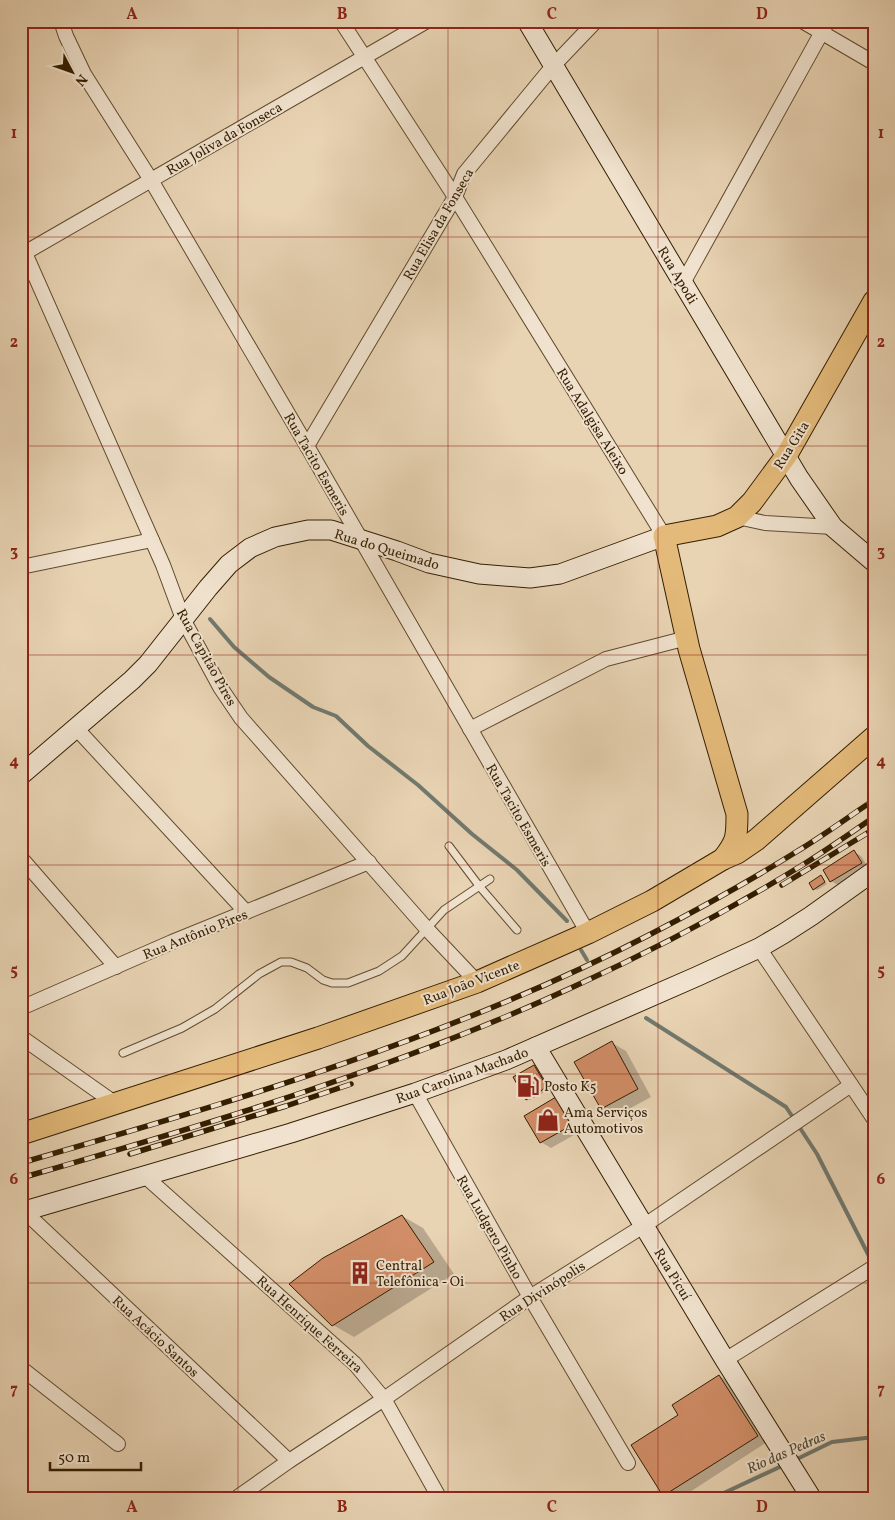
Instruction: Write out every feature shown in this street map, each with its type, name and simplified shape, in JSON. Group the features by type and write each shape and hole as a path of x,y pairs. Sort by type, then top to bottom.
{"main road":[{"name":"Rua Apodi","path":"527,21 786,456 833,527"},
{"name":"Rua Gita","path":"664,536 717,526 737,517 752,502 786,456 874,301"},
{"path":"833,527 874,562"},
{"name":"Rua do Queimado","path":"21,775 143,669 229,564 250,548 274,537 308,530 331,530 429,563 479,574 530,578 560,574 664,536"},
{"name":"Rua Adalgisa Aleixo","path":"664,536 687,638 737,814 735,843 723,859"},
{"name":"Rua João Vicente","path":"21,1134 318,1038 477,982 588,933 652,901 723,859 737,853 769,828 874,737"},
{"path":"737,814 751,826 769,828"},
{"name":"Rua Carolina Machado","path":"22,1212 292,1133 415,1093 536,1047 758,948 811,916 874,871"},
{"name":"Rua Picuí","path":"536,1047 725,1360 812,1499"}],"street":[{"name":"Rua Tacito Esmeris","path":"61,21 84,74 151,180 588,933"},
{"name":"Rua Adalgisa Aleixo","path":"341,21 456,197 664,536"},
{"name":"Rua Joliva da Fonseca","path":"23,251 151,180 427,21"},
{"name":"Rua Elisa da Fonseca","path":"307,446 456,197 464,174 553,66 596,21"},
{"path":"802,21 825,27 874,63"},
{"path":"683,283 825,27"},
{"name":"Rua Capitão Pires","path":"23,251 163,565 183,619 220,687 241,718 427,929 477,982"},
{"path":"737,517 765,523 833,527"},
{"path":"21,567 152,540"},
{"path":"470,729 606,659 687,638"},
{"path":"76,728 246,912"},
{"path":"21,858 116,967"},
{"name":"Rua Antônio Pires","path":"21,1008 369,862"},
{"path":"758,948 873,1115"},
{"path":"21,1038 116,1104"},
{"name":"Rua Divinópolis","path":"236,1499 530,1297 645,1225 851,1084"},
{"name":"Rua Ludgero Pinho","path":"415,1093 530,1297 628,1463"},
{"name":"Rua Henrique Ferreira","path":"146,1176 355,1364 384,1399 440,1499"},
{"name":"Rua Acácio Santos","path":"22,1212 289,1461"},
{"path":"725,1360 868,1271"},
{"path":"21,1368 118,1444"}],"lane":[{"path":"449,846 480,887 517,930"},
{"path":"123,1053 182,1028 215,1009 259,974 282,962 291,962 307,968 323,980 332,983 348,983 379,971 402,956 444,910 490,880"}],"building":[{"path":"854,850 862,863 830,882 823,870"},
{"path":"821,875 825,882 813,890 809,883"},
{"path":"612,1041 638,1089 601,1109 574,1062"},
{"path":"534,1065 547,1087 526,1100 513,1077"},
{"name":"Ama Serviços Automotivos","path":"556,1097 572,1125 540,1143 524,1116"},
{"name":"Central Telefônica - Oi","path":"402,1215 434,1262 332,1326 289,1284 323,1258"},
{"path":"719,1375 758,1436 663,1496 631,1445 678,1415 672,1405"}],"waterway":[{"path":"210,619 234,647 269,677 313,707 336,716 368,746 418,785 472,834 517,870 567,921"},
{"path":"581,950 587,960"},
{"path":"646,1018 786,1107 794,1119"},
{"path":"798,1125 817,1154 873,1264"},
{"name":"Rio das Pedras","path":"795,1460 832,1442 874,1437"},
{"name":"Rio das Pedras","path":"711,1499 784,1465"}],"railway":[{"path":"21,1163 262,1091 420,1036 497,1005 574,972 705,905 806,846 874,800"},
{"path":"21,1178 301,1093 438,1044 506,1017 632,959 719,914 804,864 874,817"},
{"path":"782,885 874,829"},
{"path":"130,1154 351,1084"}],"place":[{"name":"Posto K5","path":"528,1086"},
{"name":"Ama Serviços Automotivos","path":"548,1120"},
{"name":"Central Telefônica - Oi","path":"360,1273"}]}
